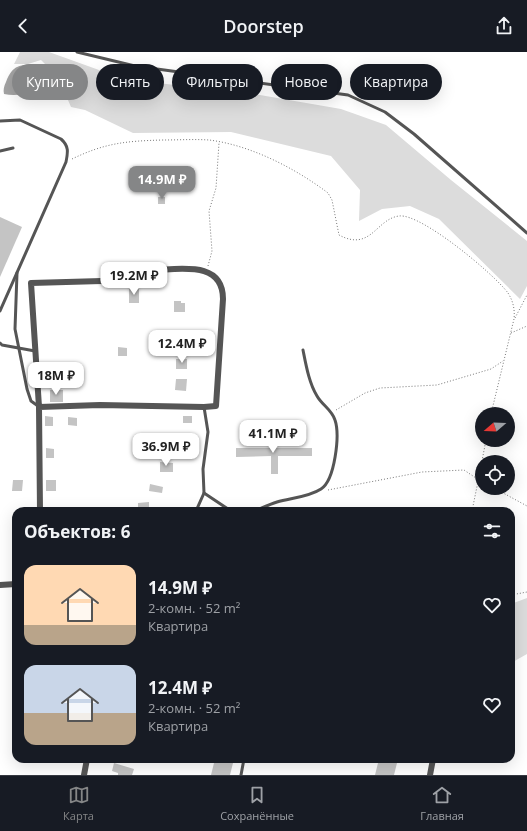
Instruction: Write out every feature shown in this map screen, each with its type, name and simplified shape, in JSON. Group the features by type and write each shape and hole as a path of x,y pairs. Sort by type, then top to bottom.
{"street":[{"path":"38,406 216,406 223,299 223,290 220,282 213,274 207,271 155,270 151,271 144,279 138,280 31,282 38,406 40,507"},
{"path":"0,585 12,584"},
{"path":"84,775 86,763"},
{"path":"430,775 432,763"}],"lane":[{"path":"77,52 135,66 348,96 385,112 414,134 527,233"},
{"path":"0,121 20,120 61,139 67,144 68,152 66,162 0,311"},
{"path":"0,151 13,148"},
{"path":"18,269 15,328 27,389 31,401 38,406"},
{"path":"0,342 2,345 35,352"},
{"path":"265,507 314,493 323,488 328,480 337,446 337,428 332,413 317,397 308,374 303,350"},
{"path":"198,507 204,493 203,469 208,432 204,407"},
{"path":"204,493 225,507"},
{"path":"241,775 243,763"}],"path":[{"path":"66,162 110,143 126,141 196,140 240,146 284,166 328,193 332,200 339,235 348,240 363,239 390,220 399,216 412,218 454,243 507,292 514,304 514,319"},
{"path":"207,271 212,251 209,211 216,188 219,142"},
{"path":"493,407 514,319 527,295"},
{"path":"510,333 527,326"},
{"path":"332,413 347,402 380,388 437,385 491,369 503,361"},
{"path":"314,493 422,472 464,470 475,478"},
{"path":"473,507 475,495"},
{"path":"507,495 527,506"},
{"path":"515,595 527,592"}],"shaded area":[{"path":"20,52 49,52 82,64 45,64 41,60 28,64 14,64"},
{"path":"88,66 96,69 96,100 164,100 164,84 172,85 172,100 263,100 263,96 271,97 271,100 289,100 341,109 386,125 527,241 527,286 520,299 439,219 410,206 382,209 359,221 360,190 331,156 231,132 133,133 85,110 71,107 68,100 88,100"},
{"path":"12,71 12,95 4,94 5,84"},
{"path":"527,598 527,654 515,661 515,602"}],"building":[{"path":"158,197 165,197 165,204 158,204"},
{"path":"0,217 22,227 0,277"},
{"path":"129,289 139,289 139,303 129,303"},
{"path":"174,301 181,301 181,303 185,303 185,312 174,312"},
{"path":"118,347 127,348 127,356 118,356"},
{"path":"176,359 187,359 187,369 176,369"},
{"path":"176,379 187,379 186,391 175,390"},
{"path":"50,390 63,390 63,402 50,402"},
{"path":"45,416 53,417 53,426 45,426"},
{"path":"183,416 192,416 192,423 183,423"},
{"path":"68,417 77,418 77,426 68,425"},
{"path":"172,445 185,446 185,453 172,453"},
{"path":"46,448 54,449 54,458 46,458"},
{"path":"236,448 312,448 312,456 278,456 278,474 271,474 271,456 236,457"},
{"path":"160,462 173,463 173,472 160,472"},
{"path":"13,480 23,480 22,491 12,491"},
{"path":"46,480 56,480 56,491 46,491"},
{"path":"150,484 163,487 162,493 149,491"},
{"path":"149,502 149,507 138,507 138,503"},
{"path":"114,763 134,769 132,775 118,775 118,773 112,771"},
{"path":"214,763 233,763 230,775 211,775"},
{"path":"378,763 397,763 394,775 375,775"}]}
